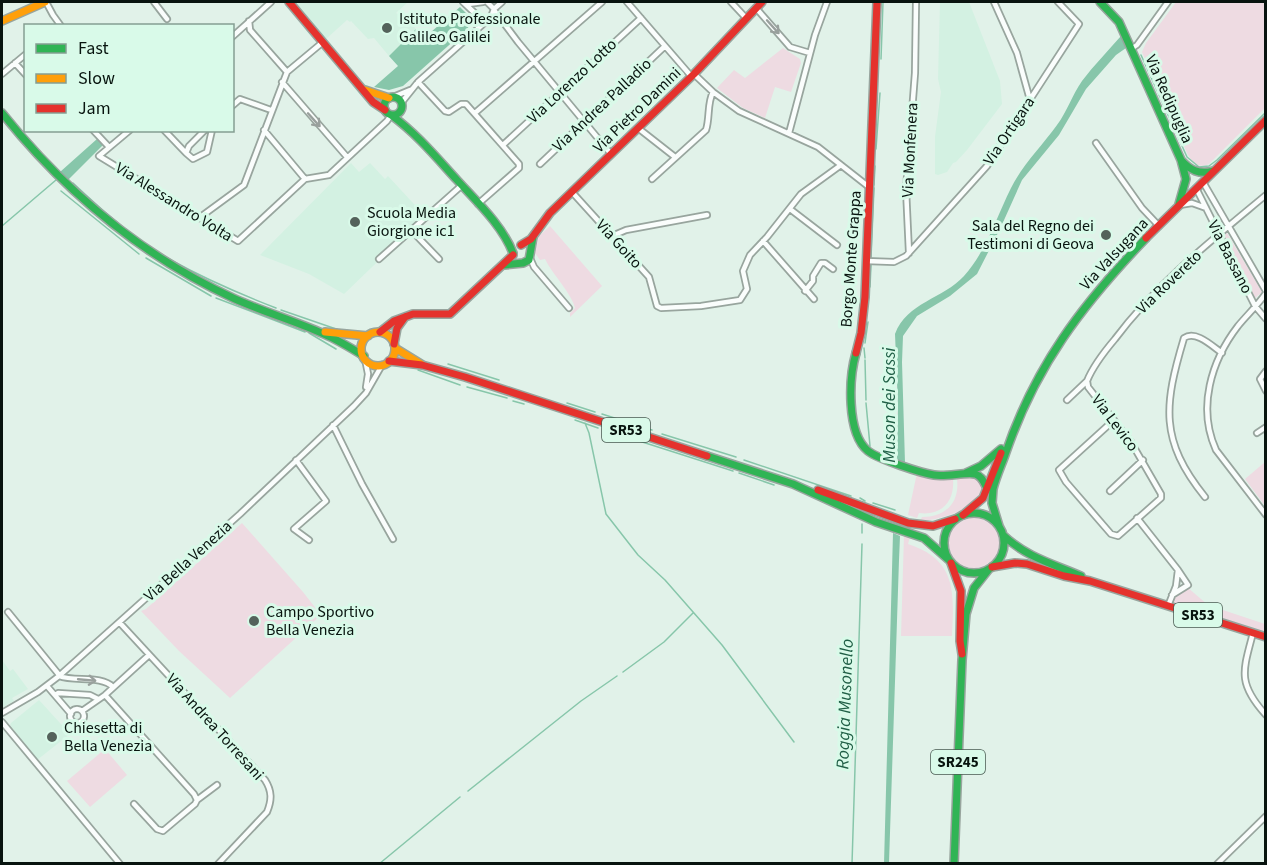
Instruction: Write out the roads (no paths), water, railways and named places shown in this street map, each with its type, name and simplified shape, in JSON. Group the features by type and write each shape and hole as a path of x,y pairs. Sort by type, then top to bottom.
{"main road":[{"path":"2,21 43,2"},
{"path":"289,2 377,105 409,128 478,204 508,240 516,261 526,259"},
{"name":"Via Pietro Damini","path":"533,237 546,217 693,75 762,2"},
{"name":"Borgo Monte Grappa","path":"877,2 862,323 851,377 853,418 858,437 872,454 941,476 961,475"},
{"name":"Via Redipuglia","path":"1100,2 1116,19 1123,31 1181,160 1185,178 1178,206"},
{"path":"363,89 380,96 397,97 409,128"},
{"path":"388,114 384,105 391,97"},
{"path":"388,114 399,113 402,106"},
{"name":"SR53","path":"2,113 24,141 63,183 112,225 153,254 197,280 244,303 320,332 372,364 422,364"},
{"name":"Via Valsugana","path":"962,516 981,501 1038,377 1071,323 1100,287 1266,120"},
{"name":"Via Redipuglia","path":"1181,160 1200,173 1215,170"},
{"name":"Via Redipuglia","path":"1190,168 1199,185"},
{"path":"1185,178 1199,185"},
{"path":"380,332 396,320 405,317 423,313 441,316 450,314 504,265 520,245 533,237"},
{"path":"526,259 533,237"},
{"path":"508,240 527,247 526,259"},
{"path":"504,265 526,259"},
{"path":"386,363 394,353 397,328 405,317"},
{"name":"SR53","path":"320,332 368,336 380,332 387,334 395,346 422,364 826,493 907,522 933,526 962,516 981,514 991,519 1015,548 1023,554 1090,581 1266,637"},
{"path":"364,357 362,346 368,336"},
{"name":"Via Valsugana","path":"1000,530 992,498 1013,429"},
{"path":"961,475 981,466 1004,447"},
{"path":"981,466 993,474 990,489 992,498"},
{"path":"961,475 978,475 987,488"},
{"name":"SR53","path":"793,484 890,526 924,538 933,543 959,568 969,572 979,572 1015,563 1028,564 1064,576 1090,581"},
{"path":"950,561 945,548 945,536 951,525 962,516"},
{"path":"990,568 1001,555 1003,548 1000,530"},
{"name":"SR245","path":"950,561 961,591 962,660 954,864"},
{"name":"SR245","path":"962,660 970,598 975,586 990,568"}],"street":[{"path":"43,2 59,24"},
{"path":"154,2 167,19"},
{"path":"234,34 271,2"},
{"path":"466,3 481,2"},
{"path":"476,30 476,9 481,2"},
{"path":"488,2 494,2"},
{"path":"488,2 534,62 611,154"},
{"path":"402,106 410,90 493,16 494,9 502,2"},
{"path":"475,113 602,2"},
{"path":"627,2 665,46 713,92 746,115 828,153 869,187"},
{"path":"731,2 746,18"},
{"path":"789,133 810,53 827,2"},
{"name":"Via Monfenera","path":"909,254 906,188 915,73 916,2"},
{"path":"994,2 1017,53 1030,101"},
{"name":"Via Ortigara","path":"909,254 987,166 1079,24 1059,2"},
{"name":"Via Redipuglia","path":"1130,48 1137,45 1168,2"},
{"path":"466,3 483,20 487,20"},
{"path":"756,8 790,47 810,53"},
{"name":"Via Lorenzo Lotto","path":"503,145 641,18"},
{"path":"249,21 250,30 287,72"},
{"path":"199,218 244,185 287,72 323,42"},
{"name":"Via Andrea Palladio","path":"540,164 665,46"},
{"path":"2,74 24,56"},
{"path":"15,63 24,73"},
{"path":"282,82 347,157"},
{"path":"418,82 445,111 453,111 463,103 475,113 519,164 519,168 478,204"},
{"path":"391,97 410,90"},
{"path":"652,179 706,130 713,92"},
{"path":"234,104 240,99 271,110"},
{"name":"Via Alessandro Volta","path":"127,132 107,145 99,156 238,241 305,179 329,175 388,114"},
{"path":"638,128 675,157"},
{"path":"264,130 305,179"},
{"path":"95,132 107,145"},
{"path":"166,132 194,159 207,152 212,132"},
{"path":"186,153 189,146 203,132"},
{"path":"1096,143 1142,208 1159,226"},
{"path":"814,299 763,241 801,194 841,165"},
{"name":"Via Bassano","path":"1199,185 1206,208 1219,235 1255,306 1266,319"},
{"name":"Via Bassano","path":"1199,185 1228,227 1266,292"},
{"path":"379,259 461,186"},
{"name":"Via Goito","path":"572,192 649,276 654,301 661,308 693,307 740,300 747,289 744,268 753,251 763,241"},
{"name":"Via Rovereto","path":"1067,400 1087,384 1108,348 1143,303 1266,195"},
{"name":"Via Bassano","path":"1178,206 1192,203 1206,208"},
{"path":"790,209 837,245"},
{"path":"612,236 626,230 707,215"},
{"path":"412,231 439,259"},
{"path":"866,261 894,262 909,254"},
{"path":"526,259 568,308"},
{"path":"806,291 821,263 825,262 833,268"},
{"path":"1266,292 1230,336 1208,392 1207,414 1211,438 1225,462 1266,515"},
{"path":"1205,497 1189,477 1174,447 1168,413 1170,394 1184,338 1194,335 1222,353"},
{"path":"363,396 368,379 364,357"},
{"name":"Via Bella Venezia","path":"2,713 47,686 120,623 363,396 386,363"},
{"path":"1266,371 1260,379 1266,391"},
{"name":"Via Levico","path":"1087,384 1143,460 1161,494 1161,498 1137,519"},
{"path":"1114,420 1061,467 1060,473 1111,534 1118,536 1137,519 1188,585 1172,595"},
{"path":"333,425 362,484 393,539"},
{"path":"1257,433 1266,428"},
{"path":"296,460 326,501 294,529 309,540"},
{"name":"Via Levico","path":"1110,491 1143,460"},
{"path":"1168,606 1178,570"},
{"path":"8,612 60,676 66,679 107,682 113,687"},
{"name":"Via Andrea Torresani","path":"120,623 265,780 270,790 271,801 267,812 218,864"},
{"path":"1253,633 1244,673 1246,686 1251,697 1266,715"},
{"path":"71,714 75,710 82,711 105,694 149,655"},
{"path":"47,686 71,714 73,721 80,722 84,717 82,711"},
{"path":"55,695 58,693 90,695 98,699"},
{"path":"105,694 197,800"},
{"path":"2,723 120,864"},
{"path":"134,804 157,830 163,831 216,785"},
{"path":"1217,864 1266,816"}],"waterway":[{"name":"Roggia Musonello","path":"881,59 883,2"},
{"path":"1141,55 1187,157 1199,167 1209,166 1217,160 1266,112"},
{"name":"Roggia Musonello","path":"876,149 880,93"},
{"name":"Roggia Musonello","path":"874,185 875,166"},
{"path":"2,226 56,180"},
{"path":"73,183 120,224 158,252 210,280 276,308"},
{"name":"Roggia Musonello","path":"871,258 874,188"},
{"path":"61,191 139,254"},
{"path":"146,258 211,296"},
{"name":"Roggia Musonello","path":"870,287 871,265"},
{"path":"216,298 305,332"},
{"path":"281,310 339,330"},
{"name":"Roggia Musonello","path":"865,343 868,322"},
{"path":"309,333 336,349"},
{"name":"Roggia Musonello","path":"864,348 865,358"},
{"name":"Roggia Musonello","path":"865,360 866,400"},
{"path":"448,364 499,380"},
{"path":"418,370 460,385"},
{"path":"467,387 507,398"},
{"path":"513,401 524,404"},
{"path":"567,403 595,412"},
{"name":"Roggia Musonello","path":"866,403 870,446"},
{"path":"602,414 652,430"},
{"path":"575,420 598,428"},
{"path":"585,423 606,514 638,555 665,580 722,645 794,742"},
{"path":"608,431 733,471"},
{"path":"662,434 736,457"},
{"path":"744,460 851,496"},
{"path":"739,473 774,485"},
{"name":"Roggia Musonello","path":"860,498 865,501"},
{"path":"873,503 895,510"},
{"name":"Roggia Musonello","path":"862,524 862,533"},
{"name":"Roggia Musonello","path":"852,864 862,544"},
{"path":"623,672 664,642 693,613"},
{"path":"468,791 581,701 617,676"},
{"path":"379,864 460,797"}],"place":[{"name":"Istituto Professionale Galileo Galilei","path":"387,28"},
{"name":"Scuola Media Giorgione ic1","path":"355,222"},
{"name":"Sala del Regno dei Testimoni di Geova","path":"1106,235"},
{"name":"Campo Sportivo Bella Venezia","path":"254,621"},
{"name":"Chiesetta di Bella Venezia","path":"52,737"}],"water label":[{"name":"Muson dei Sassi","path":"889,405"}]}
